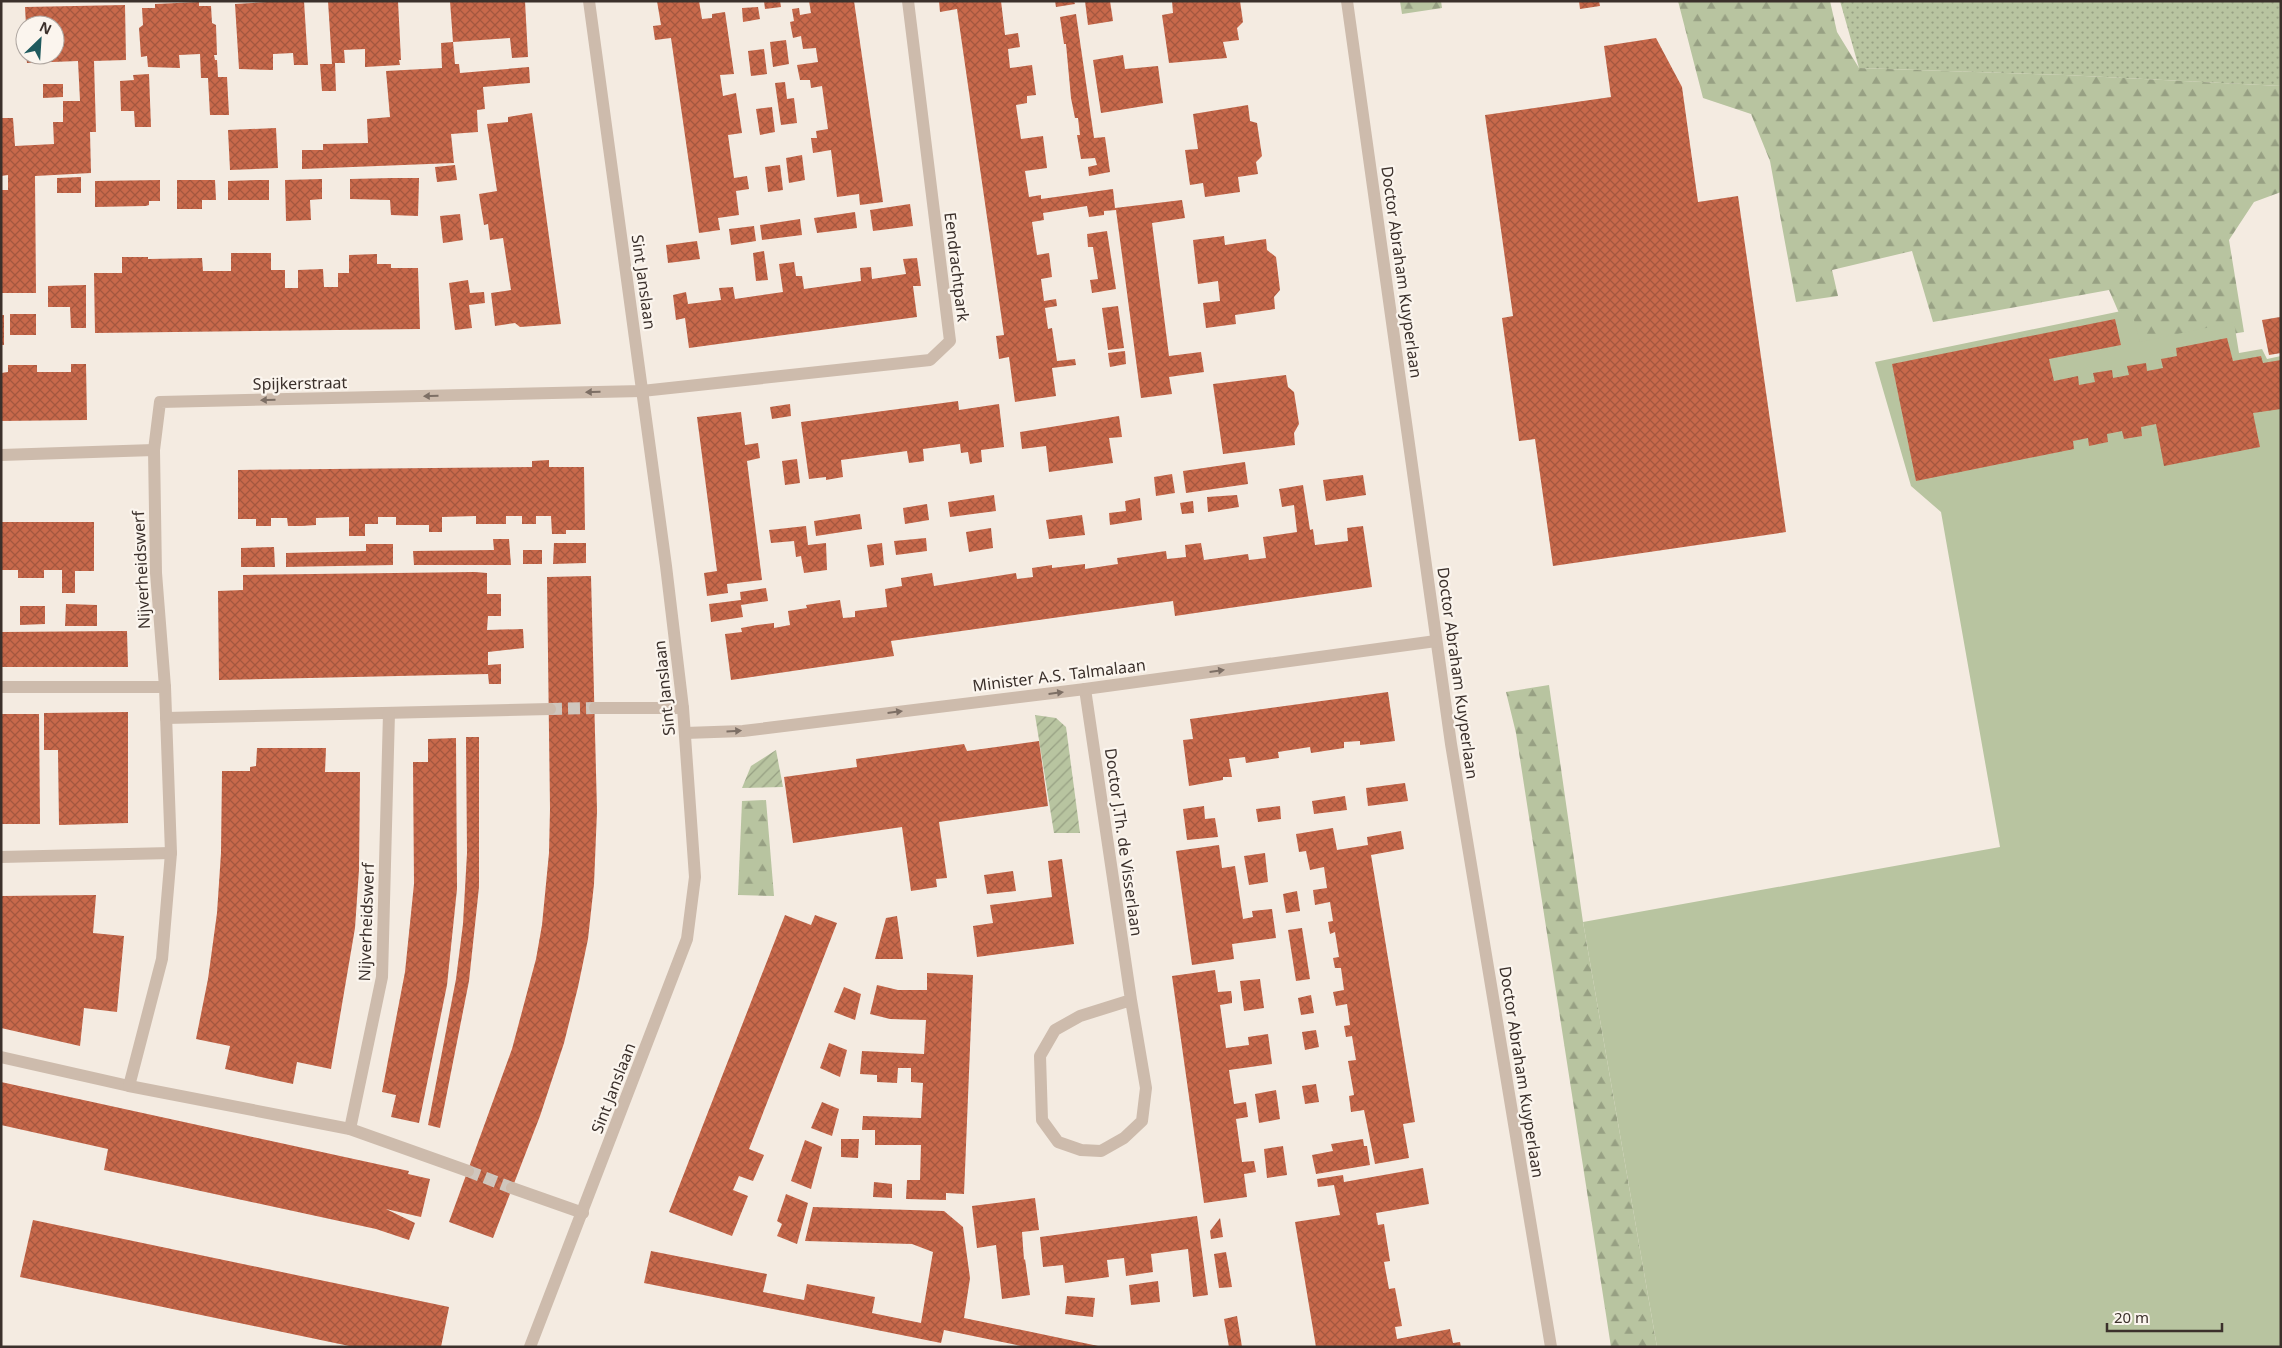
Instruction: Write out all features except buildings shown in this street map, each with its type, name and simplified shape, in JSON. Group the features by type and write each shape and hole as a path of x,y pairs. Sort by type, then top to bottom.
{"street":[{"name":"Sint Janslaan","path":"530,1347 687,939 695,877 683,708 589,1"},
{"name":"Eendrachtpark","path":"642,390 930,360 950,341 908,1"},
{"name":"Doctor Abraham Kuyperlaan","path":"1347,1 1453,754 1551,1347"},
{"name":"Spijkerstraat","path":"154,450 160,402 642,390"},
{"path":"1,455 154,450"},
{"name":"Nijverheidswerf","path":"130,1086 162,959 171,853 166,718 156,574 154,450"},
{"name":"Minister A.S. Talmalaan","path":"685,733 743,731 1085,689 1436,641"},
{"path":"1,687 164,687"},
{"name":"Doctor J.Th. de Visserlaan","path":"1085,689 1131,1000 1146,1088 1142,1121 1124,1138 1101,1151 1081,1150 1058,1142 1042,1120 1040,1056 1056,1030 1080,1016 1131,1000"},
{"path":"595,708 683,708"},
{"path":"166,718 550,709"},
{"name":"Nijverheidswerf","path":"350,1129 382,977 388,712"},
{"path":"1,857 171,853"},
{"path":"1,1057 130,1086 350,1129 468,1171"},
{"path":"512,1188 583,1213"}],"green space":[{"path":"1400,1 1441,1 1442,8 1402,14"},
{"path":"1678,1 1830,1 1837,32 1859,68 2065,75 2281,86 2281,192 2254,202 2229,240 2244,332 2135,350 2109,290 1933,322 1912,251 1832,270 1838,296 1796,302 1770,161 1751,114 1703,98"},
{"path":"1840,1 2281,1 2281,86 2065,75 1859,68"},
{"path":"2131,309 2140,342 2234,322 2239,353 2262,349 2267,359 2281,356 2281,1347 1657,1347 1583,922 2000,847 1941,512 1911,486 1875,362"},
{"path":"1549,685 1583,922 1657,1347 1611,1347 1516,733 1506,692"},
{"path":"1035,715 1056,718 1066,727 1080,833 1054,833"},
{"path":"776,750 783,787 742,788 751,766"},
{"path":"766,800 774,896 738,895 742,801"}],"tunnel":[{"path":"550,709 595,708"},
{"path":"468,1171 512,1188"}]}
